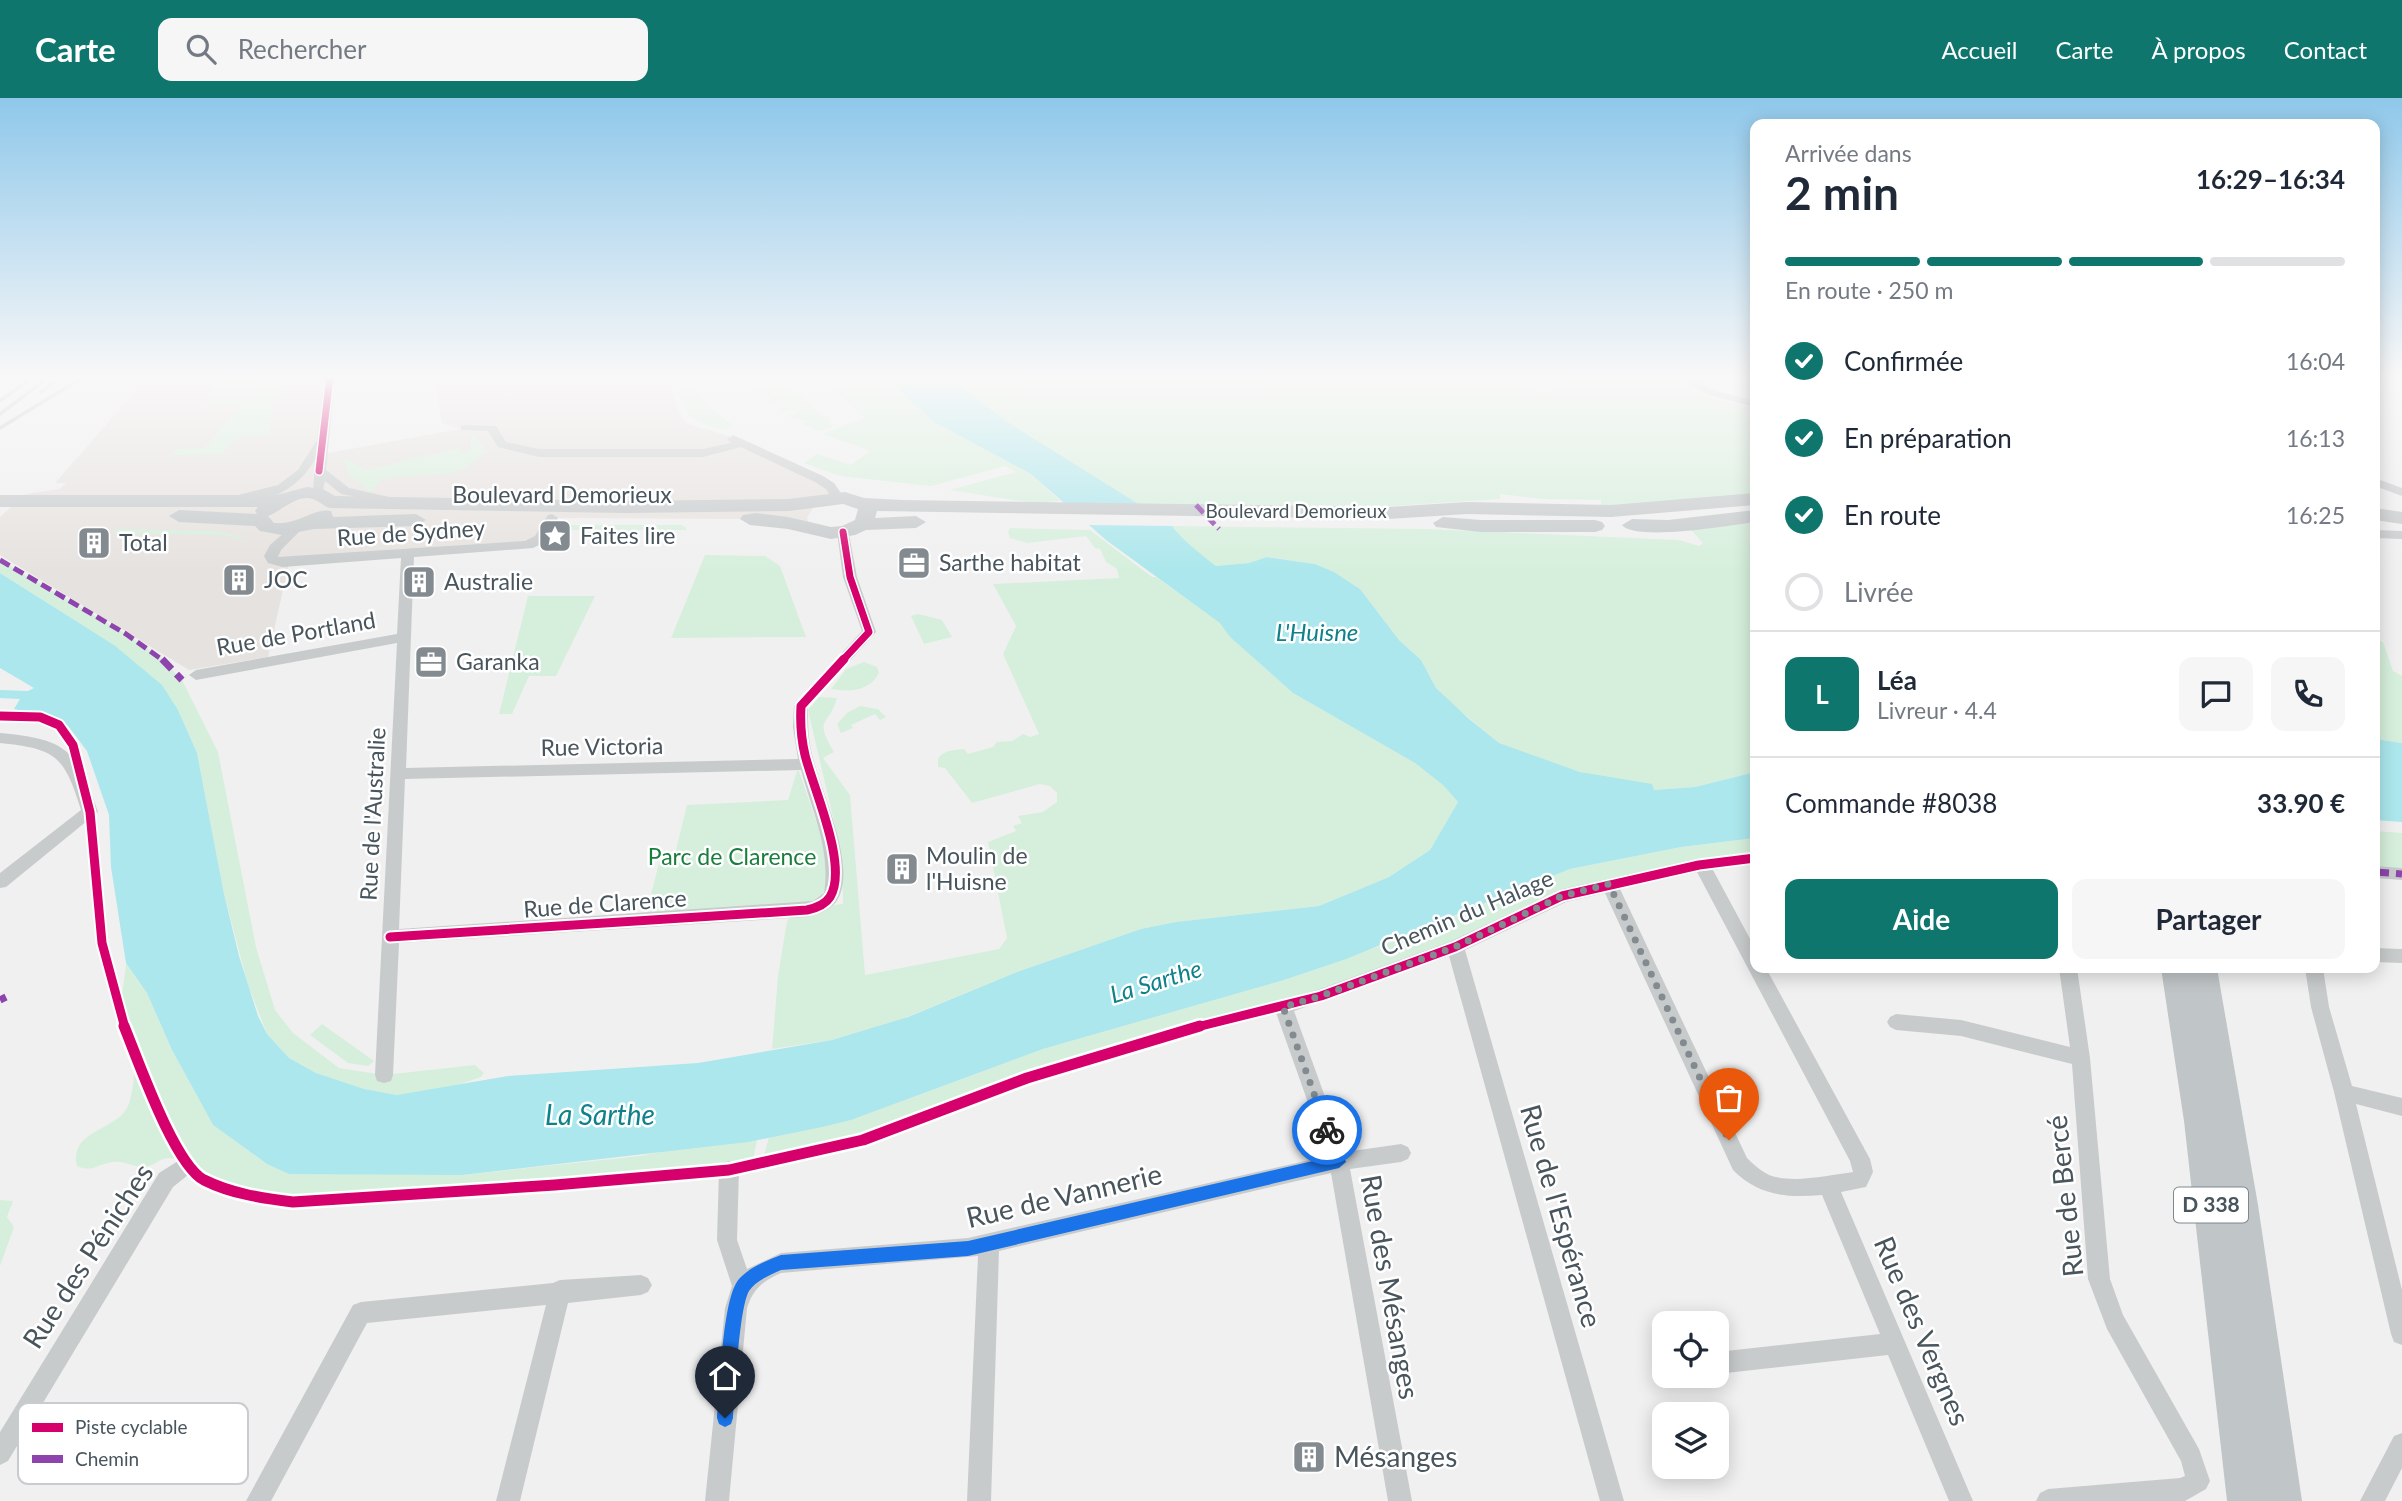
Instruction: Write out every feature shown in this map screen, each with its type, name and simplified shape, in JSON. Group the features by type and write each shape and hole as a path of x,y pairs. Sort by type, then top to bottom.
{"highway":[{"name":"D 338","path":"2177,973 2200,1121 2247,1501"},
{"name":"D 338","path":"2203,973 2241,1205 2282,1501"}],"main road":[{"path":"2380,492 2400,498"},
{"name":"Boulevard Demorieux","path":"316,497 409,505 625,507 830,501 856,520"},
{"path":"0,501 278,501 316,497 327,511 304,525"},
{"name":"Boulevard Demorieux","path":"1225,516 1546,508 1611,511 1750,499"},
{"path":"0,512 132,513 269,532 264,512 278,501"},
{"path":"811,528 806,520 808,514 830,501"},
{"name":"Boulevard Demorieux","path":"269,532 304,525 552,518 757,519 828,533 856,520 1045,513 1515,526 1668,526 1750,515"},
{"path":"2380,516 2402,519"}],"street":[{"path":"316,497 311,469 319,441"},
{"path":"500,441 502,445 539,453 702,453 730,441"},
{"path":"737,441 830,486 830,501"},
{"path":"316,497 323,447 318,446"},
{"path":"192,500 251,497 278,489 300,474 318,446"},
{"path":"319,471 345,492 409,505"},
{"name":"Rue de Sydney","path":"269,532 272,559 283,563 531,544 540,539 552,518"},
{"path":"807,764 799,718 801,705 869,632 850,577 856,520"},
{"path":"2380,534 2402,535"},
{"name":"Rue de l'Australie","path":"384,1075 408,555"},
{"name":"Rue de Portland","path":"196,675 404,637"},
{"path":"0,738 34,740 58,749 78,772 89,812 0,882"},
{"name":"Rue Victoria","path":"398,774 807,764"},
{"name":"Rue de Clarence","path":"390,937 771,912 821,906 833,891 835,874 833,856 807,764"},
{"name":"Chemin du Halage","path":"1283,1007 1321,996 1455,947 1562,896 1702,865 1750,859"},
{"path":"1702,865 1750,955"},
{"path":"2380,872 2402,874"},
{"path":"1609,884 1740,1164 1752,1175 1770,1185 1828,1185 1859,1180 1863,1172 1860,1159 1760,973"},
{"name":"Rue de l'Espérance","path":"1455,947 1612,1501"},
{"path":"2380,955 2402,956"},
{"name":"Rue de Bercé","path":"2048,1501 2183,1490 2198,1481 2190,1457 2115,1321 2099,1279 2081,1058 2069,973"},
{"path":"2315,973 2320,1007 2344,1092 2402,1334"},
{"name":"Rue des Mésanges","path":"1283,1007 1339,1162 1400,1501"},
{"path":"1896,1022 1961,1028 2081,1058"},
{"path":"2344,1092 2402,1107"},
{"name":"Rue de Vannerie","path":"743,1286 761,1271 781,1263 968,1248 1339,1162 1401,1153"},
{"name":"Rue des Péniches","path":"30,1403 166,1180 186,1165"},
{"path":"717,1501 736,1308 743,1286 727,1240 729,1170"},
{"name":"Rue des Vergnes","path":"1828,1185 1961,1501"},
{"path":"979,1501 989,1243"},
{"path":"258,1501 361,1313 641,1285"},
{"path":"508,1501 560,1292"},
{"path":"1729,1362 1894,1343"},
{"name":"Rue des Péniches","path":"0,1452 18,1423"},
{"path":"2372,1501 2402,1444"}],"shaded area":[{"path":"91,441 321,441 323,454 392,441 740,441 819,479 839,499 813,508 807,517 809,525 756,519 552,518 534,543 289,563 268,657 189,670 0,555 0,517 26,494 60,489 66,483 55,483"}],"green space":[{"path":"210,441 234,441 220,455 171,455 176,449 205,448"},
{"path":"471,441 479,441 487,451 465,468 452,473 382,479 371,492 350,476 342,456 365,470 459,448 460,453 471,451"},
{"path":"844,441 970,441 1031,474 1060,501 1033,503 950,490 1016,472 1005,466 931,486 840,476 804,463 817,454 851,465 870,451"},
{"path":"1038,441 1750,441 1750,495 1658,505 1601,505 1601,500 1544,499 1500,494 1500,499 1391,506 1138,505"},
{"path":"1750,523 1750,773 1695,787 1654,790 1580,772 1499,743 1436,688 1421,660 1399,640 1360,589 1334,572 1315,564 1268,557 1249,563 1216,566 1172,526 1431,529 1679,540 1699,546 1703,543 1691,530"},
{"path":"570,525 682,525 686,530 560,530"},
{"path":"1010,528 1090,530 1152,577 1156,577 1221,623 1230,637 1293,693 1415,763 1443,785 1458,802 1430,850 1389,877 1319,906 1176,922 1141,929 1017,972 902,1019 832,1040 772,1049 778,976 787,921 790,917 816,913 843,904 842,856 808,710 819,697 837,698 824,727 824,733 834,752 823,758 850,795 865,975 999,949 1007,938 988,842 1016,831 1013,826 1022,823 1018,816 1043,812 1057,802 1057,793 1050,786 1040,784 972,803 945,768 938,767 938,759 949,751 964,749 968,754 993,747 997,742 1012,741 1023,734 1030,737 1039,734 1003,654 1016,626 993,584 1119,578 1117,569 1106,562 1100,549 1095,548 1086,536 1027,543 1010,538"},
{"path":"117,529 216,531 247,541 224,535 112,533"},
{"path":"705,555 765,556 780,566 806,637 671,638"},
{"path":"0,560 126,634 160,657 182,680 218,752 256,947 275,1010 293,1033 339,1068 384,1075 475,1065 484,1073 481,1077 448,1088 398,1095 356,1088 316,1073 289,1058 267,1034 248,985 224,894 197,753 178,710 114,645 0,573"},
{"path":"528,596 595,596 556,676 529,676 512,714 499,714"},
{"path":"918,614 942,620 952,637 924,644 911,616"},
{"path":"2380,641 2383,642 2393,671 2402,676 2402,743 2380,740"},
{"path":"864,662 877,667 879,673 870,684 851,690 831,689 846,669"},
{"path":"860,706 878,709 886,717 880,720 875,714 851,725 853,728 841,733 837,724 847,713"},
{"name":"Parc de Clarence","path":"797,771 829,859 829,890 812,903 645,918 661,855 675,854 687,805 788,800"},
{"path":"2380,831 2402,833 2402,869 2380,867"},
{"path":"1750,839 1750,859 1699,865 1609,884 1455,947 1283,1007 1178,1032 1027,1078 863,1140 762,1163 769,1137 851,1120 1043,1049 1284,980 1378,947 1570,869 1681,847"},
{"path":"126,963 147,993 172,1050 213,1125 267,1164 462,1175 640,1156 757,1140 752,1165 729,1170 555,1185 293,1202 226,1189 200,1178 174,1159 166,1158 144,1167 117,1162 82,1168 77,1166 76,1154 80,1145 122,1114 128,1106 132,1091 133,1050 121,1017"},
{"path":"322,1024 374,1061 368,1066 348,1063 310,1035"},
{"path":"0,1200 13,1201 7,1217 14,1227 0,1266"}],"water":[{"path":"970,441 1039,441 1172,525 1184,540 1216,566 1249,563 1267,557 1315,564 1334,572 1360,589 1399,640 1421,660 1436,688 1499,743 1580,772 1652,784 1654,790 1695,787 1750,773 1750,839 1681,847 1570,869 1346,959 1284,980 1043,1049 851,1120 822,1127 748,1142 462,1175 289,1174 267,1164 213,1125 172,1050 147,993 126,963 111,867 109,815 87,751 68,726 59,719 14,709 20,699 0,698 0,690 28,691 34,688 0,668 0,573 114,645 162,685 178,710 197,753 224,894 239,956 258,1016 267,1034 289,1058 316,1073 364,1089 397,1095 508,1076 698,1063 832,1040 908,1017 1017,972 1141,929 1176,922 1319,906 1389,877 1430,850 1458,802 1443,785 1415,763 1293,693 1230,637 1220,623 1106,540 1031,474"},
{"path":"2380,740 2402,743 2402,822 2380,820"}],"pier":[{"path":"1059,504 1145,505 1176,526 1083,525"}],"marked path":[{"path":"1196,505 1219,529"},
{"path":"0,560 126,634 160,657 182,680"},
{"path":"2380,872 2402,874"},
{"path":"0,1000 6,997"}],"cycle path":[{"path":"319,471 322,441"},
{"path":"390,937 807,910 825,902 832,893 835,875 833,853 804,752 800,727 801,706 869,632 850,577 843,532"},
{"path":"0,716 40,717 59,725 73,745 90,812 102,943 121,1018 149,1088 186,1165 202,1179 250,1197 293,1202 555,1185 729,1170 863,1140 1027,1078 1178,1032 1321,996 1455,947 1562,896 1699,865 1750,859"}],"way so far":[{"path":"1327,1130 1283,1007 1321,996 1455,947 1562,896 1609,884 1729,1140"}],"place":[{"name":"Faites lire","path":"555,536"},
{"name":"Total","path":"94,543"},
{"name":"Sarthe habitat","path":"914,563"},
{"name":"JOC","path":"239,580"},
{"name":"Australie","path":"419,582"},
{"name":"Garanka","path":"431,662"},
{"name":"Moulin de l'Huisne","path":"902,869"},
{"name":"Mésanges","path":"1309,1457"}],"route":[{"path":"725,1418 736,1308 743,1286 761,1271 781,1263 968,1248 1339,1162 1327,1130"}],"water label":[{"name":"L'Huisne","path":"1317,633"},
{"name":"La Sarthe","path":"1156,982"},
{"name":"La Sarthe","path":"600,1115"}]}
